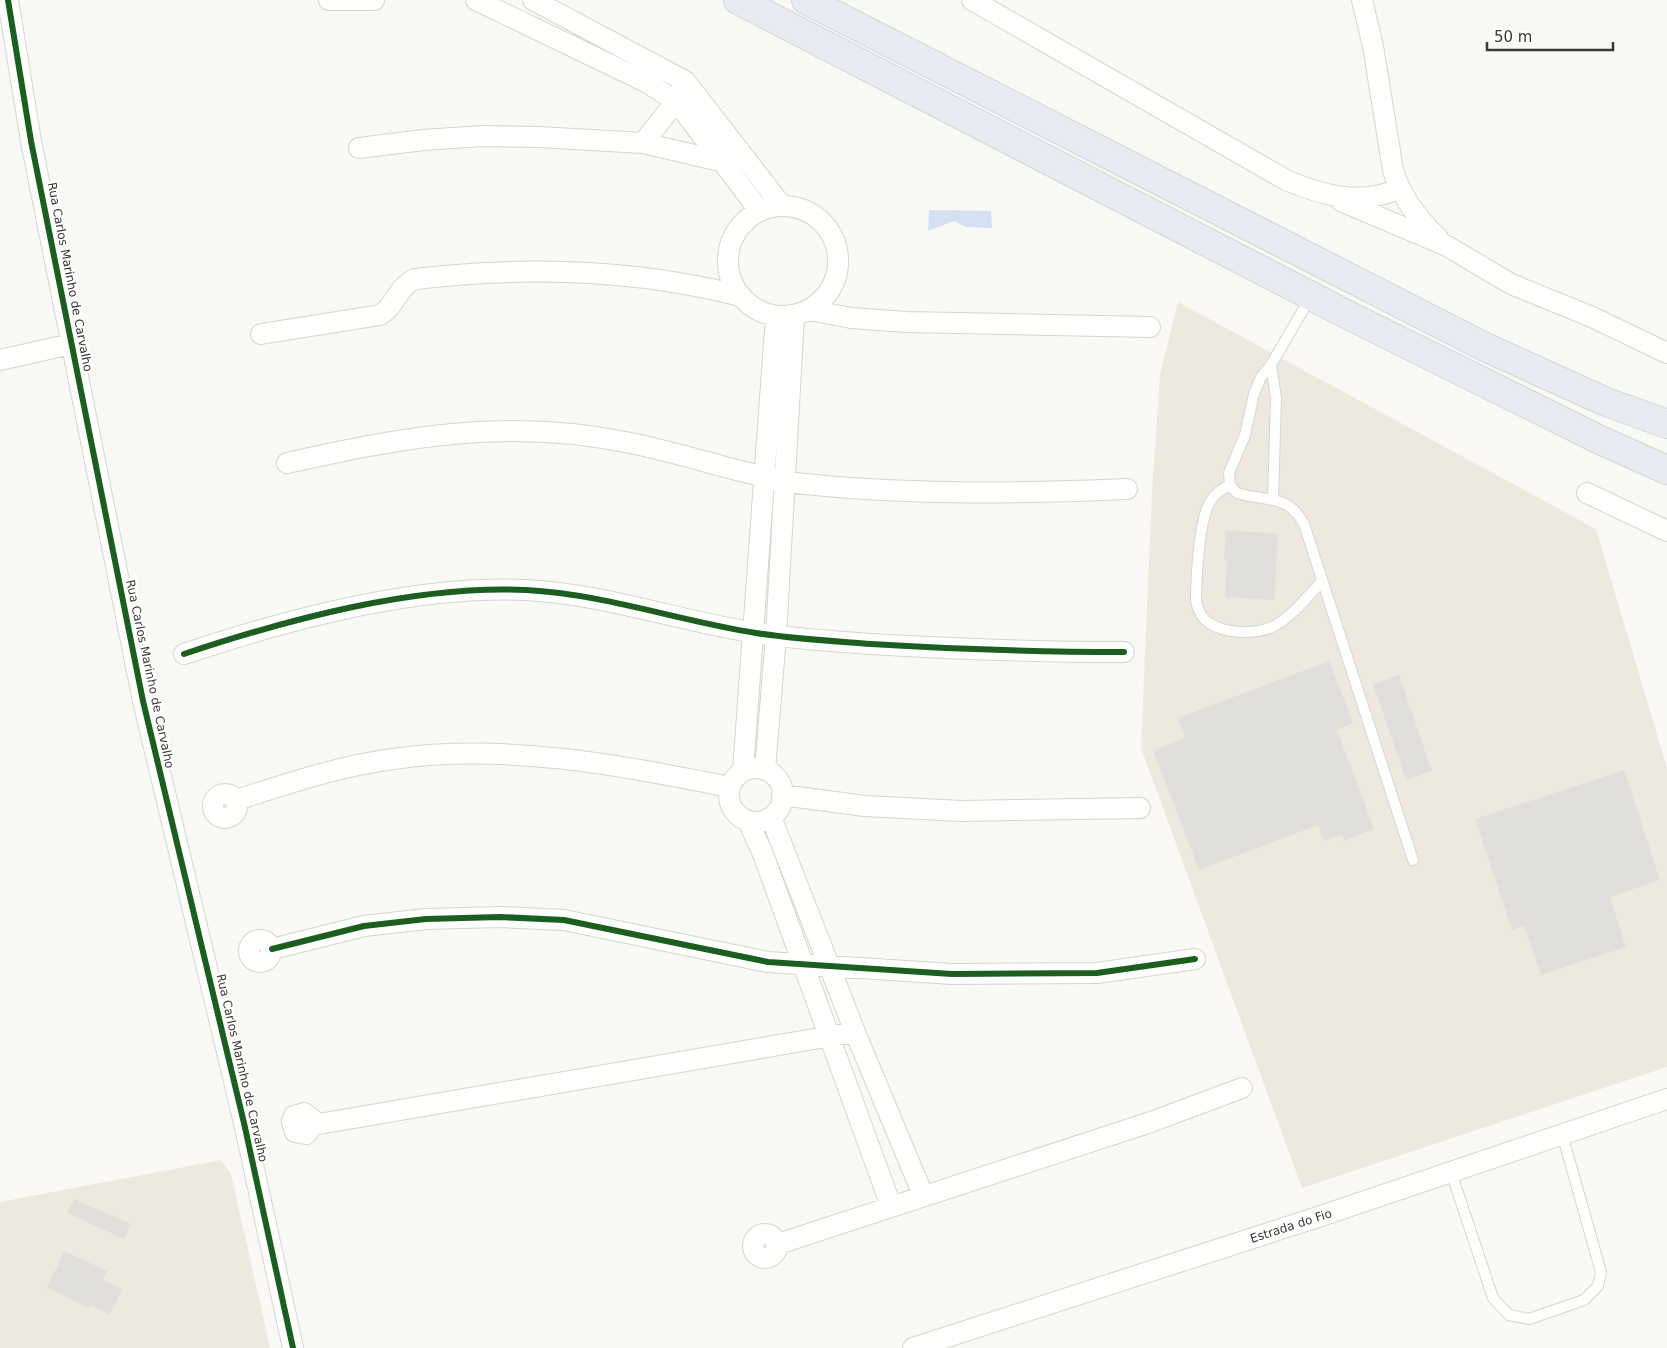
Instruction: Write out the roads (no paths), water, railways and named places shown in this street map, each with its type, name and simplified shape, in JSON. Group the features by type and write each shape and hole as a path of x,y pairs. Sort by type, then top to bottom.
{"highway":[{"path":"738,0 1311,296 1600,440 1667,470"},
{"path":"806,0 1485,347 1604,401 1667,424"}],"street":[{"name":"Rua Carlos Marinho de Carvalho","path":"8,0 31,141 142,701 244,1123 294,1348"},
{"path":"329,0 374,0"},
{"path":"476,0 646,82 676,101 759,210"},
{"path":"533,0 685,81 782,206"},
{"path":"972,0 1261,168 1307,189 1324,194 1447,246 1511,284 1592,317 1667,353"},
{"path":"1362,0 1373,46 1393,170 1399,188 1422,223 1447,246"},
{"path":"643,142 676,101 685,81"},
{"path":"359,148 423,140 483,136 643,142 724,162"},
{"path":"1324,194 1359,198 1382,195 1399,188"},
{"path":"793,314 817,306 830,292 837,276 839,258 835,240 826,224 812,213 794,206 759,210 743,222 732,237 727,255 729,274 741,296 760,312 907,322 1150,327"},
{"path":"261,334 380,315 387,311 400,289 406,283 415,279 474,272 568,271 616,274 741,296"},
{"path":"743,771 753,633 775,479 793,314"},
{"path":"0,360 72,344"},
{"path":"287,463 356,448 427,436 500,429 536,430 625,442 775,479 961,494 1127,489"},
{"path":"765,770 776,636 775,479"},
{"path":"1587,493 1667,531"},
{"path":"184,654 244,634 378,602 462,591 527,590 595,600 753,633 776,636 943,649 1124,652"},
{"path":"236,800 340,768 393,758 466,752 538,755 623,766 730,787"},
{"path":"751,768 765,770 776,777 782,795 777,811 771,817 760,821 748,821 739,816 732,808 729,798 730,787 735,778 743,771 751,768"},
{"path":"782,795 865,806 961,811 1140,808"},
{"path":"771,817 855,1032 923,1195"},
{"path":"748,821 763,854 891,1206"},
{"path":"272,948 364,926 426,919 500,917 564,920 719,954 768,962 829,967 1018,976 1097,974 1195,959"},
{"path":"314,1125 830,1038 855,1032"},
{"path":"778,1244 1151,1122 1242,1088"},
{"name":"Estrada do Fio","path":"913,1348 1667,1099"}],"lane":[{"path":"1311,296 1271,366 1261,377 1254,394 1245,435 1230,473 1230,485 1236,493 1283,502 1298,515 1322,582 1413,860"},
{"path":"1271,366 1276,398 1273,499"},
{"path":"1230,485 1216,493 1208,504 1204,519 1196,601 1199,613 1208,623 1240,631 1255,631 1272,627 1287,617 1322,582"},
{"path":"1450,1172 1493,1298 1508,1315 1530,1319 1584,1300 1598,1286 1601,1272 1562,1134"}],"water":[{"path":"929,210 991,211 992,228 966,227 954,221 928,231"}]}
